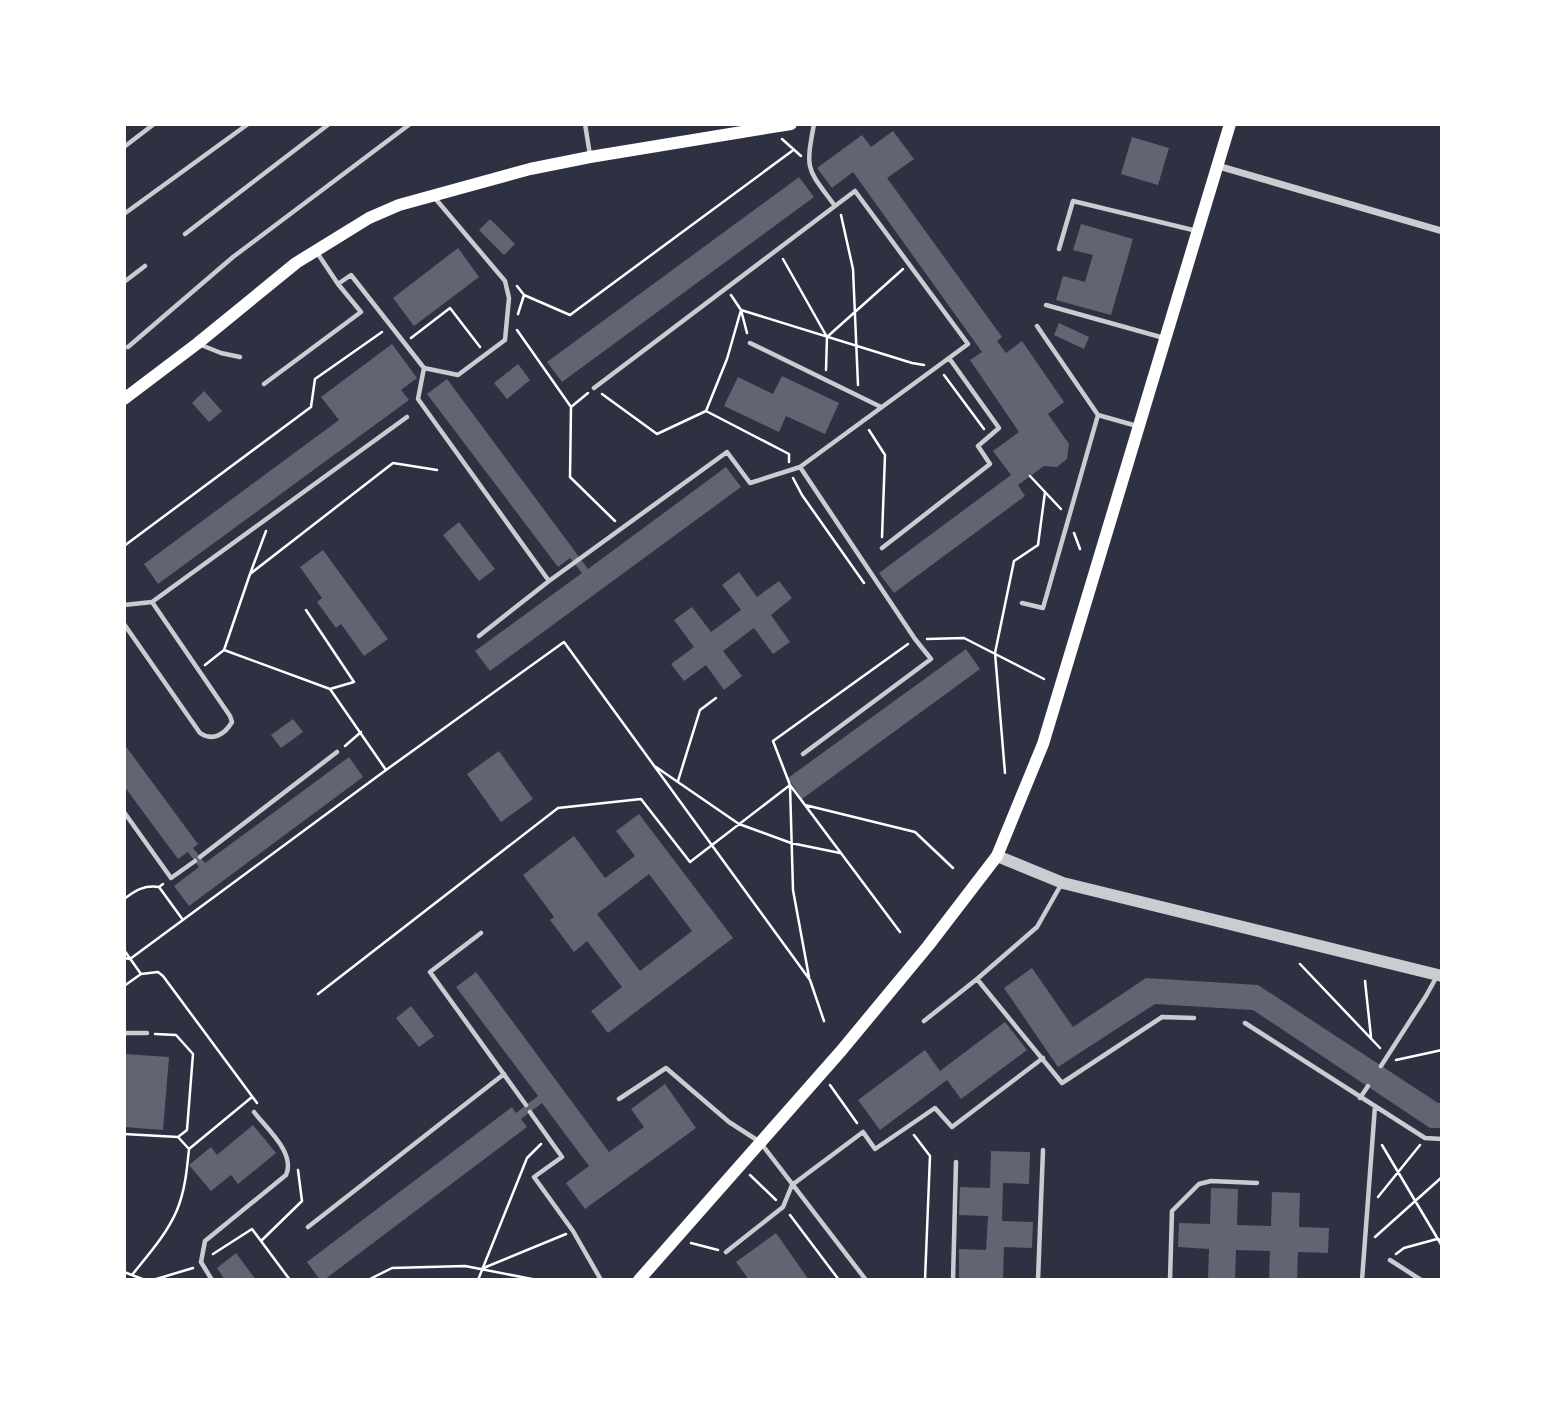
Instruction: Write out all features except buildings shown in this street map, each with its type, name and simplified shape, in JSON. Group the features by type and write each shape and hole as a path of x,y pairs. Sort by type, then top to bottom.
{"main road":[{"path":"124,399 296,263 369,218 399,205 530,169 791,124"},
{"path":"639,1280 928,946 997,856 1043,744 1230,124"}],"street":[{"path":"1218,166 1442,232"},
{"path":"997,856 1063,883 1439,976"}],"lane":[{"path":"124,147 154,124"},
{"path":"124,214 248,124"},
{"path":"185,234 329,124"},
{"path":"125,347 233,257 410,124"},
{"path":"585,124 590,157"},
{"path":"814,124 808,160 810,172 837,205"},
{"path":"479,636 549,581 727,452 750,483 800,467 968,344 855,191 594,388"},
{"path":"338,284 351,275 424,368 458,375 505,340 509,298 505,281 432,195"},
{"path":"1059,249 1073,201 1198,232"},
{"path":"264,384 361,312 316,251"},
{"path":"124,282 145,266"},
{"path":"1046,305 1165,339"},
{"path":"1037,327 1098,415 1138,426"},
{"path":"198,343 221,353 240,357"},
{"path":"750,343 881,407"},
{"path":"882,548 990,464 978,446 999,428 949,358"},
{"path":"424,368 418,399 549,581"},
{"path":"1022,603 1043,608 1098,415"},
{"path":"124,605 152,603 407,417"},
{"path":"800,467 931,659 803,754"},
{"path":"124,624 200,733 206,737 215,737 228,730 232,722 152,603"},
{"path":"124,812 171,878 337,752"},
{"path":"924,1021 1037,927 1063,883"},
{"path":"481,933 430,972 526,1105"},
{"path":"1381,1066 1439,976"},
{"path":"977,979 1062,1083 1162,1017 1194,1018"},
{"path":"1245,1023 1425,1138 1442,1139"},
{"path":"124,1033 147,1033"},
{"path":"726,1252 783,1207 792,1185 863,1132 875,1149 936,1108 952,1127 1042,1058"},
{"path":"619,1099 666,1068 729,1122 760,1142 866,1280"},
{"path":"308,1227 503,1074"},
{"path":"1360,1098 1368,1086"},
{"path":"1362,1280 1375,1106"},
{"path":"212,1280 201,1262 205,1241 286,1175 289,1168 287,1154 254,1112"},
{"path":"530,1112 562,1157 534,1177 573,1231 601,1280"},
{"path":"1038,1280 1043,1150"},
{"path":"953,1280 956,1162"},
{"path":"1170,1280 1172,1211 1199,1184 1211,1181 1257,1183"},
{"path":"1390,1260 1421,1280"}],"path":[{"path":"781,138 792,151 808,160"},
{"path":"516,285 524,295 570,315 792,151"},
{"path":"837,205 853,270 858,396"},
{"path":"778,250 827,337 825,380"},
{"path":"827,337 909,264"},
{"path":"726,288 741,310 912,363 937,366 989,436"},
{"path":"518,316 524,295"},
{"path":"405,342 450,309 486,354"},
{"path":"124,546 311,407 314,379 391,325"},
{"path":"514,327 571,407 570,477 623,528"},
{"path":"571,407 594,388 657,434 706,411"},
{"path":"863,421 885,455 882,548"},
{"path":"250,574 393,463 437,470"},
{"path":"1030,476 1069,518 1080,550"},
{"path":"1005,774 995,653 1014,561 1038,545 1045,492"},
{"path":"198,670 224,650 271,518"},
{"path":"306,610 355,682 330,689"},
{"path":"900,932 790,785 773,741 915,639 964,638 1044,679"},
{"path":"124,958 130,958 183,920 564,642 810,980"},
{"path":"224,650 330,689 386,770"},
{"path":"678,781 700,710 716,698"},
{"path":"337,752 361,732"},
{"path":"653,765 739,824 791,843 840,853"},
{"path":"318,994 558,808 641,799 690,862 790,785"},
{"path":"790,785 793,890 810,980 824,1021"},
{"path":"805,806 915,832 953,868"},
{"path":"124,899 138,889 159,887 171,878"},
{"path":"159,887 183,920"},
{"path":"124,950 141,974"},
{"path":"1300,964 1387,1056 1398,1061 1442,1050"},
{"path":"124,986 141,974 158,972 163,976 260,1107"},
{"path":"1365,981 1371,1039"},
{"path":"124,1134 178,1137 187,1130 192,1054 176,1035 147,1033"},
{"path":"830,1085 863,1132"},
{"path":"132,1275 155,1246 177,1210 189,1149 252,1097"},
{"path":"908,1127 930,1156 925,1280"},
{"path":"1373,1130 1442,1246"},
{"path":"178,1137 189,1149"},
{"path":"478,1280 527,1158 548,1137"},
{"path":"1367,1211 1425,1138"},
{"path":"741,1165 783,1207 839,1280"},
{"path":"261,1241 302,1201 298,1169"},
{"path":"1364,1246 1416,1203 1442,1177"},
{"path":"153,1280 195,1267 252,1229 290,1280"},
{"path":"481,1269 573,1231"},
{"path":"1390,1260 1404,1248 1440,1239"},
{"path":"691,1244 726,1252"},
{"path":"368,1280 392,1268 465,1266 537,1280"},
{"path":"124,1272 145,1280"}]}
